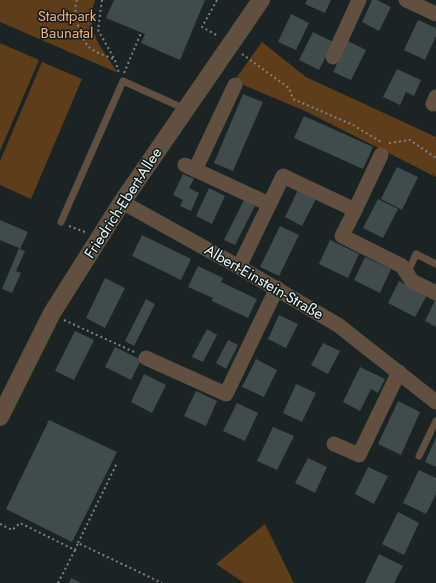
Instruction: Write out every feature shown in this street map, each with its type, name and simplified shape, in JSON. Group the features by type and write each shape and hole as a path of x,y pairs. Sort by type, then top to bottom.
{"street":[{"name":"Friedrich-Ebert-Allee","path":"0,417 52,313 122,202 261,0"},
{"path":"333,56 359,0"},
{"path":"406,0 436,14"},
{"path":"235,85 190,167 269,204"},
{"path":"381,155 342,236 402,266 412,281 436,293"},
{"path":"240,267 283,176 355,210"},
{"name":"Albert-Einstein-Straße","path":"122,202 277,288 338,325 436,401"},
{"path":"146,358 226,394 277,288"},
{"path":"334,444 359,456 399,372"}],"lane":[{"path":"61,222 123,81 185,109"},
{"path":"407,274 416,254 436,264"},
{"path":"419,456 436,421"}],"path":[{"path":"77,0 74,7 82,37 89,48 115,60"},
{"path":"102,0 98,30 115,60 118,73"},
{"path":"217,0 202,26 289,88 293,99 353,125 385,144 410,140 436,158"},
{"path":"123,76 141,33"},
{"path":"61,222 88,234"},
{"path":"52,313 146,358"},
{"path":"58,583 117,463"},
{"path":"0,524 12,530 20,523 74,550"},
{"path":"78,543 162,583"}],"green space":[{"name":"Stadtpark Baunatal","path":"0,0 95,0 92,11 93,30 96,39 118,73 0,22"},
{"path":"262,42 306,77 436,137 436,177 305,111 234,81"},
{"path":"0,43 39,60 0,151"},
{"path":"42,62 82,79 31,199 0,185 0,161"},
{"path":"265,524 294,583 244,583 216,564"}],"building":[{"path":"114,0 205,0 180,60 141,43 145,34 106,18"},
{"path":"307,0 331,0 325,13 305,4"},
{"path":"372,0 377,0 391,7 379,31 362,22"},
{"path":"291,14 309,23 296,50 278,42"},
{"path":"418,20 436,28 436,36 425,60 404,50"},
{"path":"313,32 333,42 319,70 299,60"},
{"path":"348,41 366,50 351,80 333,72"},
{"path":"397,69 421,80 414,96 406,92 400,105 383,97"},
{"path":"243,94 263,102 233,171 214,163"},
{"path":"304,116 373,147 363,169 294,138"},
{"path":"397,167 418,177 402,210 381,199"},
{"path":"183,174 194,179 189,188 199,193 191,211 180,206 183,200 173,195"},
{"path":"209,188 225,196 212,224 196,216"},
{"path":"298,190 316,199 302,226 285,217"},
{"path":"378,199 398,209 383,238 363,228"},
{"path":"244,200 255,206 235,245 224,240"},
{"path":"0,220 28,232 20,249 25,251 16,271 21,273 12,293 2,289 19,248 0,240"},
{"path":"280,226 299,235 279,276 260,267"},
{"path":"142,235 191,259 181,280 132,256"},
{"path":"330,240 359,254 348,278 319,264"},
{"path":"365,257 391,269 380,293 354,280"},
{"path":"198,266 223,278 221,282 257,299 248,318 212,301 213,298 188,287"},
{"path":"105,278 125,288 105,328 86,318"},
{"path":"399,281 427,295 415,317 388,303"},
{"path":"436,298 436,327 425,321"},
{"path":"146,299 155,304 134,346 125,341"},
{"path":"279,315 298,324 286,348 268,339"},
{"path":"207,329 217,335 203,362 192,357"},
{"path":"75,331 94,340 74,380 55,371"},
{"path":"228,340 238,345 226,369 216,363"},
{"path":"323,343 340,351 328,374 311,365"},
{"path":"115,347 141,360 131,380 105,367"},
{"path":"256,359 277,370 264,397 242,387"},
{"path":"360,367 385,379 378,393 371,389 360,411 343,402"},
{"path":"144,374 166,385 152,413 131,402"},
{"path":"296,384 316,393 302,422 283,413"},
{"path":"196,391 217,401 206,426 184,416"},
{"path":"398,401 420,412 401,455 378,444"},
{"path":"237,403 258,413 245,441 223,431"},
{"path":"49,420 117,452 72,542 6,509"},
{"path":"273,427 294,436 277,470 257,461"},
{"path":"436,437 436,467 425,462"},
{"path":"308,458 327,467 315,493 295,483"},
{"path":"368,467 388,476 374,504 355,494"},
{"path":"419,470 436,478 436,494 426,514 403,503"},
{"path":"398,512 419,523 404,555 382,544"},
{"path":"379,554 403,566 394,583 365,583"},
{"path":"71,578 81,583 69,583"}]}
